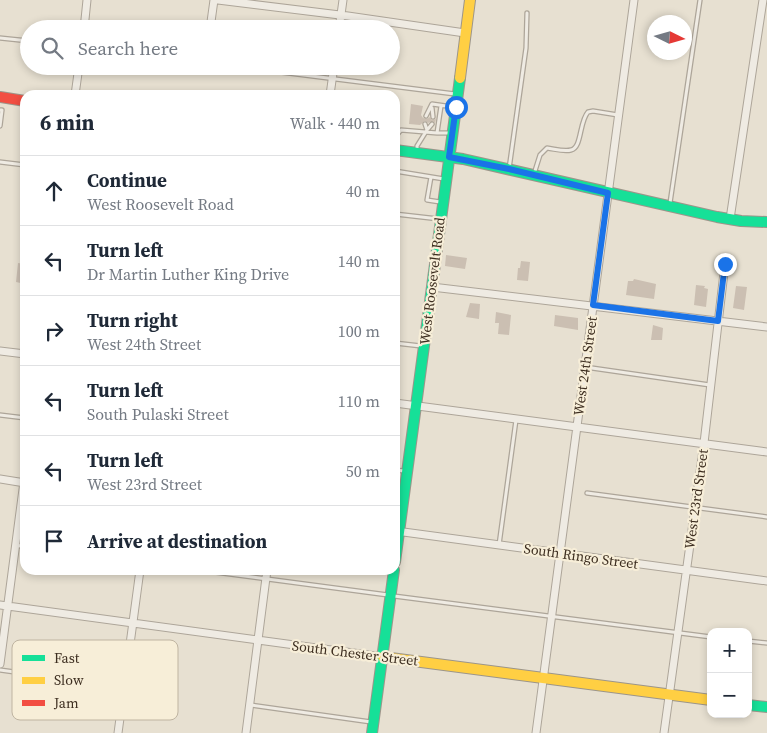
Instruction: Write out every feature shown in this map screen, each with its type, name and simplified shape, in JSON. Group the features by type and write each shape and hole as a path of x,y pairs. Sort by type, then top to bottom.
{"main road":[{"name":"West Roosevelt Road","path":"400,514 470,0"},
{"path":"0,97 20,99"},
{"path":"400,151 449,157 509,169 608,193 730,219 767,222"},
{"path":"373,728 393,575"},
{"name":"South Chester Street","path":"383,657 707,699"},
{"path":"752,705 767,707"}],"street":[{"path":"85,20 87,0"},
{"path":"211,20 214,0"},
{"path":"218,0 375,20"},
{"path":"340,20 343,0"},
{"name":"West 24th Street","path":"536,733 634,0"},
{"path":"730,219 763,0"},
{"path":"400,24 465,33"},
{"path":"76,90 78,75"},
{"path":"331,90 333,75"},
{"name":"West 23rd Street","path":"664,733 676,633 704,443 725,264"},
{"path":"432,286 767,327"},
{"path":"0,351 20,353"},
{"path":"400,404 767,452"},
{"path":"0,479 20,482"},
{"path":"0,664 4,606 20,511"},
{"name":"South Ringo Street","path":"400,532 767,581"},
{"path":"131,640 139,575"},
{"path":"246,733 266,575"},
{"name":"South Chester Street","path":"4,606 383,657"},
{"path":"118,733 120,720"}],"lane":[{"path":"669,206 700,0"},
{"path":"509,169 526,48 527,13"},
{"path":"0,38 20,40"},
{"path":"302,75 458,94"},
{"path":"426,116 432,104 456,107"},
{"path":"437,132 441,106"},
{"path":"432,107 433,117"},
{"path":"0,110 2,110 0,126"},
{"path":"534,176 540,155 547,148 566,151 576,148 579,144 582,122 588,112 619,115"},
{"path":"425,124 427,132"},
{"path":"416,153 417,146 432,124"},
{"path":"400,130 452,133"},
{"path":"0,162 20,164"},
{"path":"400,172 446,179"},
{"path":"430,177 428,200 442,202"},
{"path":"400,215 440,220"},
{"path":"400,344 424,346"},
{"path":"585,367 710,385"},
{"path":"0,415 20,417"},
{"path":"499,545 516,420"},
{"path":"400,470 407,471"},
{"path":"588,493 767,517"},
{"path":"15,545 20,546"},
{"path":"236,575 707,637"},
{"path":"752,641 767,643"},
{"path":"249,705 373,728"}],"building":[{"path":"411,104 423,106 421,115 423,118 427,119 430,117 432,120 436,119 435,123 425,121 420,125 409,124"},
{"path":"446,255 467,258 465,269 445,266"},
{"path":"521,261 530,262 528,281 517,280"},
{"path":"18,263 20,263 20,283 16,282"},
{"path":"634,279 656,284 654,299 626,295 628,281 633,281"},
{"path":"696,285 705,286 704,288 708,289 706,307 694,305"},
{"path":"736,286 747,287 744,310 733,308"},
{"path":"470,303 480,304 479,319 466,317"},
{"path":"496,312 511,315 509,335 498,334 499,323 495,323"},
{"path":"555,315 578,318 578,330 554,326"},
{"path":"653,325 663,328 662,340 651,340"}],"traffic: fast":[{"path":"400,525 460,78"},
{"path":"400,151 463,159 717,217 741,221 767,222"},
{"path":"372,733 393,575"},
{"path":"752,705 767,707"}],"traffic: slow":[{"path":"460,78 470,0"},
{"path":"383,657 707,699"}],"traffic: jam":[{"path":"0,97 20,100"}],"route":[{"path":"456,107 449,157 509,169 608,193 593,305 718,321 725,264"}]}
